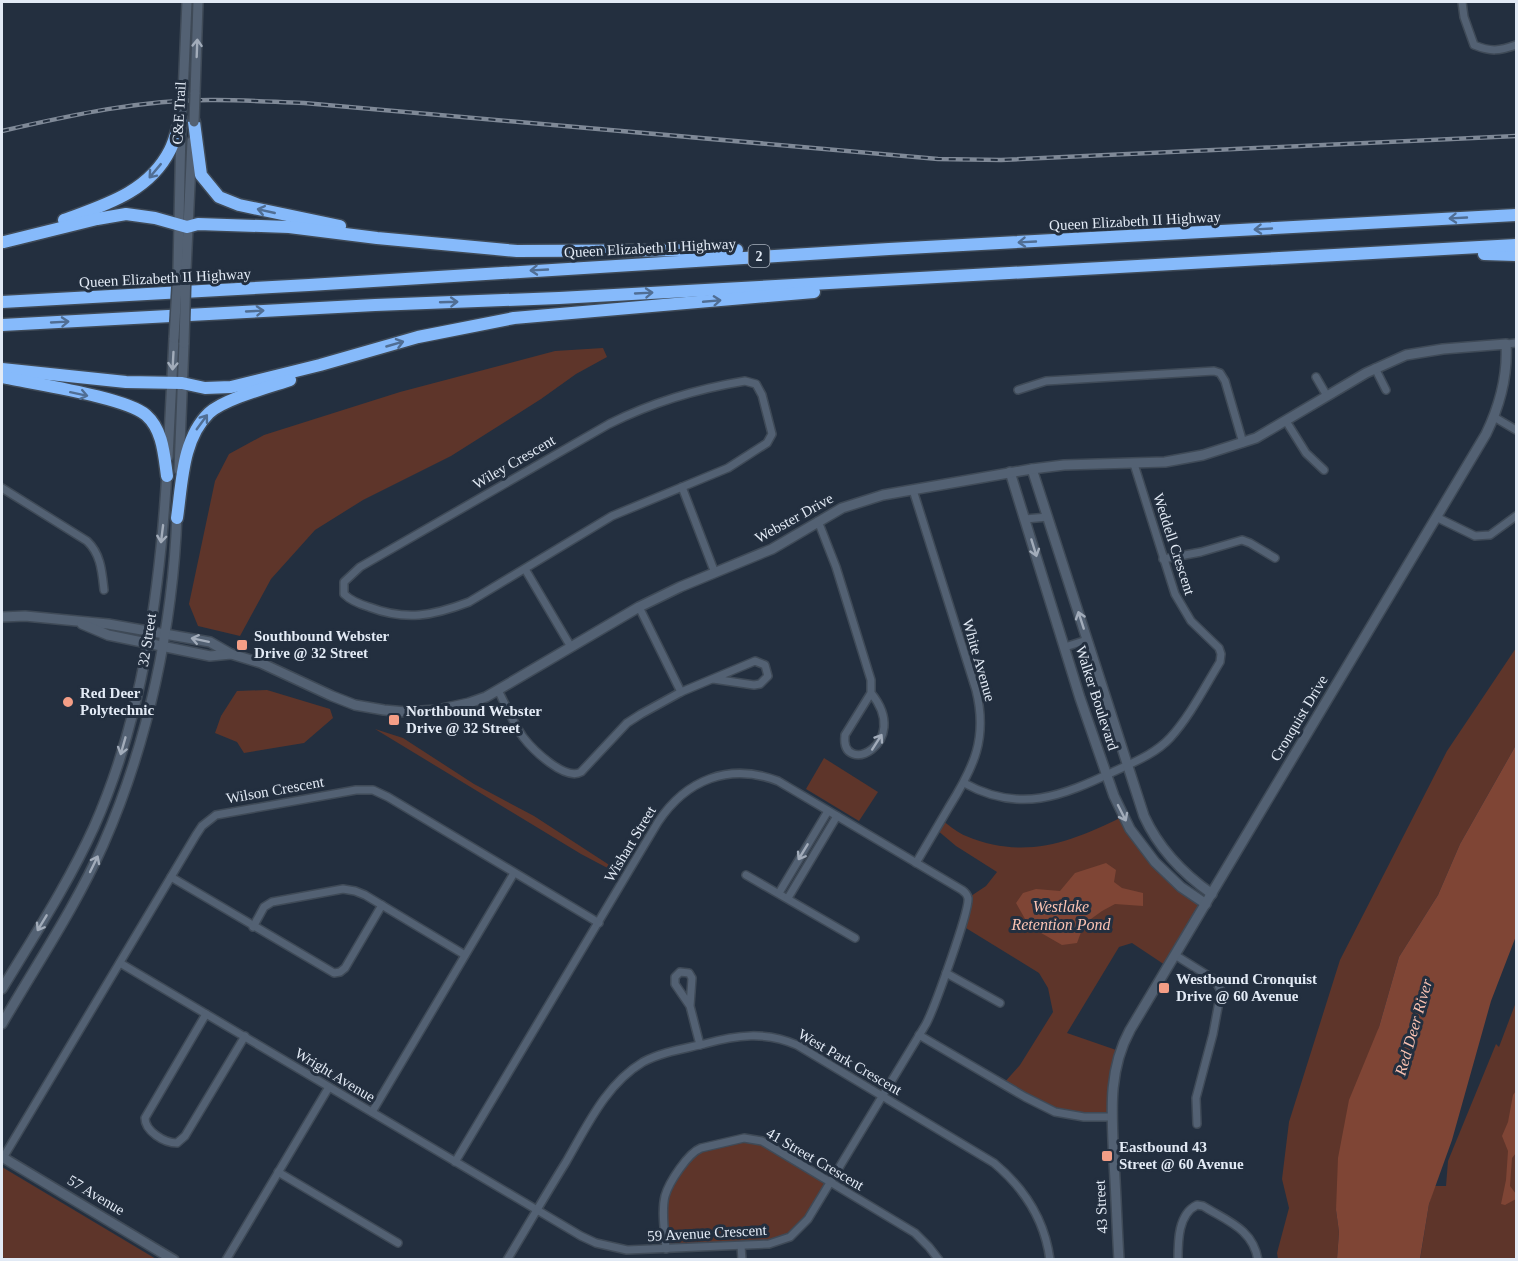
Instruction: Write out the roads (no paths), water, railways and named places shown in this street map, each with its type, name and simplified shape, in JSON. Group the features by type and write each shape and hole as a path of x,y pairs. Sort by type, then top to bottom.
{"highway":[{"path":"3,242 109,203 141,186 156,171 170,150 181,119"},
{"path":"194,122 201,175 219,197 239,205 426,243"},
{"path":"3,242 126,214 155,218 183,226 198,224 289,227 426,243 526,251 889,249"},
{"name":"Queen Elizabeth II Highway","path":"2,302 889,249 1516,215"},
{"name":"2","path":"2,325 375,304 559,298 1516,245"},
{"path":"1417,251 1516,255"},
{"path":"2,369 126,382 177,383 205,388 231,387 339,360 418,337 514,318 897,285 955,276"},
{"path":"177,518 186,457 194,434 209,413 231,401 339,360"},
{"path":"2,377 128,404 147,415 162,441 166,476"}],"street":[{"name":"C&E Trail","path":"183,226 181,119 187,2"},
{"name":"C&E Trail","path":"183,226 194,122 198,2"},
{"path":"1462,2 1464,17 1474,45 1489,51 1516,45"},
{"name":"32 Street","path":"2,989 62,889 95,825 107,796 127,731 150,630 177,383 184,343 183,226"},
{"name":"32 Street","path":"2,1024 73,903 102,846 142,740 163,646 177,518 177,383 174,338 182,270"},
{"path":"1506,344 1516,343"},
{"name":"Webster Drive","path":"76,622 150,630 210,642 231,654 261,663 355,705 406,712 437,710 469,703 498,690 639,607 772,549 818,521 860,501 1010,472 1064,465 1134,464 1183,459 1221,451 1243,443 1286,421 1375,368 1406,355 1506,344"},
{"name":"Cronquist Drive","path":"1112,1117 1113,1079 1119,1051 1494,417 1505,379 1506,344"},
{"path":"1375,368 1386,390"},
{"path":"1018,390 1046,381 1214,371 1222,375 1225,381 1243,443"},
{"path":"1316,376 1327,396"},
{"name":"Wiley Crescent","path":"745,381 756,384 762,395 772,430 769,441 723,471 682,487 612,516 469,602 444,612 405,616 386,614 348,598 343,588 344,582 360,567 389,549 620,418 641,408 690,392 745,381"},
{"path":"1494,417 1516,430"},
{"path":"1286,421 1306,453 1324,470"},
{"name":"Weddell Crescent","path":"964,783 991,795 1008,799 1030,800 1065,793 1127,766 1150,754 1174,734 1190,713 1221,657 1219,648 1194,625 1180,605 1163,560 1134,464"},
{"name":"Walker Boulevard","path":"1032,469 1141,808 1155,838 1177,866 1212,894"},
{"name":"Walker Boulevard","path":"1010,472 1106,775 1122,813 1146,850 1171,878 1206,904"},
{"path":"682,487 715,573"},
{"path":"2,488 87,541 94,548 99,559 104,590"},
{"name":"White Avenue","path":"913,490 979,701 980,741 964,783 916,863"},
{"path":"1436,517 1475,536 1490,535 1516,516"},
{"path":"1025,519 1048,517"},
{"path":"818,521 836,567 868,670 871,693 881,705 884,727 873,750 859,755 851,752 847,747 844,741 845,735 871,693"},
{"path":"1163,560 1242,540 1275,558"},
{"path":"525,569 571,646"},
{"path":"639,607 681,692"},
{"path":"2,618 25,616 76,622"},
{"name":"Webster Drive","path":"76,622 108,635 210,656 231,654"},
{"path":"1065,647 1087,640"},
{"path":"498,690 525,740 543,757 570,775 581,772 627,723 681,692 755,661 765,665 768,675 760,684 754,685 713,679"},
{"name":"Wishart Street","path":"455,1162 665,812 684,792 701,782 731,774 760,776 784,784 962,890 968,898 946,973 934,1007 919,1035"},
{"name":"Wilson Crescent","path":"2,1157 199,830 216,815 362,789 378,792 599,923"},
{"path":"779,893 828,811"},
{"path":"788,898 837,816"},
{"path":"372,1112 514,873"},
{"path":"746,875 855,938"},
{"path":"171,877 328,971 338,973 345,968 382,905"},
{"path":"253,927 264,907 272,902 349,890 360,893 382,905 465,955"},
{"path":"1175,955 1215,980 1221,990 1213,1034 1196,1098 1197,1124"},
{"name":"Wright Avenue","path":"120,963 537,1210"},
{"path":"946,973 1000,1003"},
{"path":"690,1006 700,1045"},
{"path":"206,1014 146,1115 144,1121 147,1128 159,1137 174,1143 183,1139 245,1036"},
{"name":"West Park Crescent","path":"507,1260 600,1104 611,1089 627,1074 652,1058 729,1037 751,1035 787,1041 808,1051 986,1158 1009,1176 1037,1216 1045,1235 1050,1260"},
{"path":"919,1035 1055,1112 1084,1117 1112,1117"},
{"name":"59 Avenue Crescent","path":"537,1210 581,1236 605,1246 627,1250 769,1244 790,1237 808,1219 919,1035"},
{"path":"226,1260 329,1087"},
{"name":"43 Street","path":"1112,1117 1119,1260"},
{"name":"41 Street Crescent","path":"666,1249 665,1197 686,1160 696,1150 744,1138 756,1139 915,1233 939,1260"},
{"name":"57 Avenue","path":"2,1157 174,1260"},
{"path":"278,1172 398,1243"},
{"path":"1179,1260 1180,1229 1191,1208 1197,1205 1203,1206 1247,1234 1254,1244 1258,1260"},
{"path":"741,1246 742,1260"}],"water":[{"name":"Red Deer River","path":"1516,745 1516,936 1491,1001 1452,1140 1429,1204 1420,1259 1337,1259 1338,1158 1349,1100 1379,1027 1399,957 1438,895 1460,844"},
{"name":"Westlake Retention Pond","path":"1106,863 1116,870 1114,882 1122,888 1143,893 1143,906 1115,904 1102,911 1084,924 1077,943 1062,945 1029,926 1016,903 1023,893 1036,889 1060,891 1075,873"},
{"path":"1516,1091 1516,1153 1512,1158 1510,1186 1516,1194 1516,1199 1505,1205 1501,1204 1506,1180 1508,1151 1502,1136"}],"railway":[{"path":"2,131 135,105 216,100 304,103 938,159 1001,160 1516,136"}],"place":[{"name":"Southbound Webster Drive @ 32 Street","path":"242,645"},
{"name":"Red Deer Polytechnic","path":"68,702"},
{"name":"Northbound Webster Drive @ 32 Street","path":"394,720"},
{"name":"Westbound Cronquist Drive @ 60 Avenue","path":"1164,988"},
{"name":"Eastbound 43 Street @ 60 Avenue","path":"1107,1156"}]}
